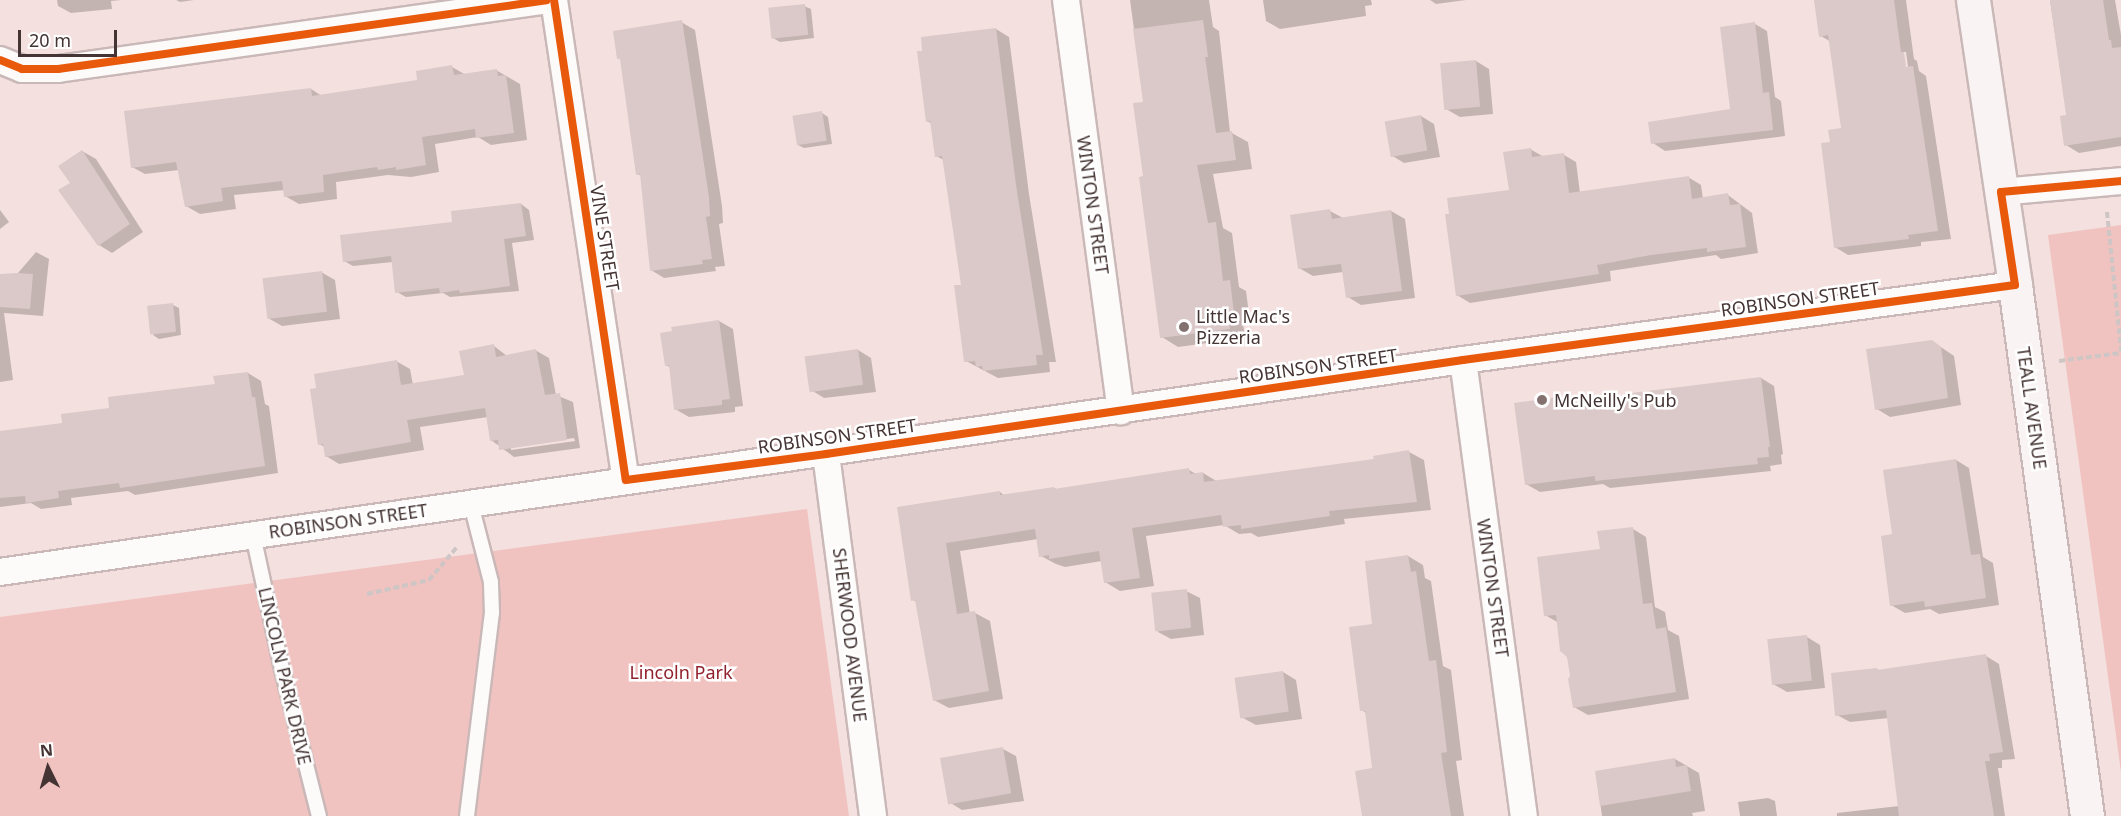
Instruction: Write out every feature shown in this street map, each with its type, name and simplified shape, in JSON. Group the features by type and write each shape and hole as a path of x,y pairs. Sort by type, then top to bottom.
{"street":[{"path":"0,60 22,69 58,69 546,0"},
{"name":"VINE STREET","path":"554,0 626,480"},
{"name":"WINTON STREET","path":"1066,0 1121,411"},
{"name":"TEALL AVENUE","path":"1973,0 2015,285 2087,816"},
{"path":"2001,192 2112,182"},
{"name":"ROBINSON STREET","path":"0,572 1462,360 2015,285"},
{"name":"WINTON STREET","path":"1462,360 1524,816"},
{"name":"SHERWOOD AVENUE","path":"826,454 873,816"}],"lane":[{"path":"467,816 492,613 491,582 471,504"},
{"name":"LINCOLN PARK DRIVE","path":"253,535 282,669 319,816"}],"path":[{"path":"2026,365 2121,352 2112,182"},
{"path":"367,594 429,580 460,543"}],"green space":[{"path":"2121,225 2121,772 2048,235"},
{"name":"Lincoln Park","path":"807,509 849,816 0,816 0,617"}],"building":[{"path":"1814,0 1894,0 1901,52 1904,52 1906,67 1913,66 1938,231 1908,235 1909,239 1834,248 1821,143 1830,142 1828,130 1841,128 1828,35 1819,37"},
{"path":"2050,0 2103,0 2112,48 2121,47 2121,137 2064,146 2060,116 2066,115"},
{"path":"805,4 808,35 771,39 768,8"},
{"path":"682,20 709,197 710,216 706,217 712,259 702,260 703,264 650,271 640,174 636,175 620,59 617,59 613,31"},
{"path":"1203,20 1208,57 1205,57 1216,133 1232,131 1236,160 1197,165 1208,223 1216,222 1223,281 1230,280 1234,313 1228,315 1230,329 1160,338 1139,177 1143,176 1133,103 1143,102 1133,29"},
{"path":"1755,22 1763,93 1769,92 1773,130 1651,144 1648,122 1730,109 1720,27"},
{"path":"996,28 1016,185 1043,355 1036,355 1037,365 983,371 982,366 976,367 975,361 964,362 954,285 961,285 942,156 935,157 930,121 926,122 917,51 922,51 921,37"},
{"path":"1476,60 1480,107 1444,110 1440,63"},
{"path":"452,65 454,75 497,69 498,76 506,75 514,133 476,138 475,129 422,137 426,165 396,170 396,167 378,170 377,167 323,175 324,192 284,197 282,181 221,188 223,201 185,207 176,162 131,168 124,111 311,88 312,96 417,80 416,71"},
{"path":"822,111 827,141 797,145 792,116"},
{"path":"1421,115 1427,150 1391,157 1385,121"},
{"path":"1531,148 1532,157 1564,153 1569,193 1689,176 1692,199 1728,193 1730,205 1740,204 1746,247 1707,252 1707,248 1651,255 1597,265 1599,274 1456,296 1445,214 1449,214 1447,198 1509,190 1503,152"},
{"path":"82,150 130,224 98,246 58,190 70,183 58,166"},
{"path":"521,203 526,236 504,239 510,286 460,293 459,290 440,293 439,288 395,293 391,256 343,262 340,235 452,222 451,211"},
{"path":"1330,209 1332,219 1391,210 1402,291 1346,298 1341,264 1298,269 1290,215"},
{"path":"322,271 327,312 267,319 262,278"},
{"path":"0,274 33,274 30,309 0,307"},
{"path":"173,303 176,332 150,335 147,306"},
{"path":"719,320 730,399 722,400 722,405 674,410 669,365 665,366 660,333 672,331 671,327"},
{"path":"1932,340 1941,347 1948,398 1875,410 1866,349"},
{"path":"494,344 496,357 536,349 545,395 560,393 567,440 499,450 498,440 490,441 485,408 407,420 411,442 325,457 323,444 318,445 310,389 316,388 314,374 397,360 401,385 464,375 459,351"},
{"path":"858,349 863,385 810,392 805,357"},
{"path":"248,372 252,397 255,397 265,466 120,488 119,483 58,491 59,498 26,503 25,496 0,498 0,431 62,423 61,414 109,408 108,397 215,384 213,376"},
{"path":"1761,377 1770,447 1768,447 1769,457 1757,458 1758,464 1595,481 1595,476 1525,485 1514,403 1565,396 1567,408 1632,399 1631,393"},
{"path":"1409,450 1417,502 1329,511 1330,516 1241,529 1241,525 1223,527 1221,515 1132,528 1140,578 1104,583 1099,551 1049,559 1049,555 1039,557 1035,529 946,543 957,614 975,611 989,691 933,701 915,600 911,601 897,507 1000,491 1000,495 1054,487 1054,489 1189,468 1190,474 1203,472 1204,482 1374,459 1373,456"},
{"path":"1956,459 1971,555 1980,554 1986,598 1925,607 1924,601 1890,606 1881,536 1892,534 1883,470"},
{"path":"1633,527 1643,604 1652,603 1656,629 1666,627 1676,692 1573,708 1567,657 1560,651 1556,615 1544,616 1537,557 1600,549 1597,531"},
{"path":"1408,555 1411,572 1416,571 1429,661 1436,660 1447,752 1441,753 1451,816 1362,816 1355,771 1372,768 1365,711 1360,711 1349,627 1372,624 1365,561"},
{"path":"1187,589 1191,628 1155,632 1151,593"},
{"path":"1807,635 1812,681 1772,685 1767,639"},
{"path":"1986,654 2003,752 1989,754 1990,761 1985,761 1994,816 1899,816 1886,710 1835,716 1831,673 1877,668 1877,670"},
{"path":"1283,671 1289,712 1240,718 1234,678"},
{"path":"1003,747 1011,793 948,804 940,758"},
{"path":"1675,758 1676,767 1687,765 1691,791 1600,806 1595,771"}],"cycle path":[{"path":"0,60 22,69 58,69 546,0"},
{"path":"554,0 626,480 826,454 1463,360 2015,285 2001,192 2121,181"}],"place":[{"name":"Little Mac's Pizzeria","path":"1184,327"},
{"name":"McNeilly's Pub","path":"1542,400"}]}
